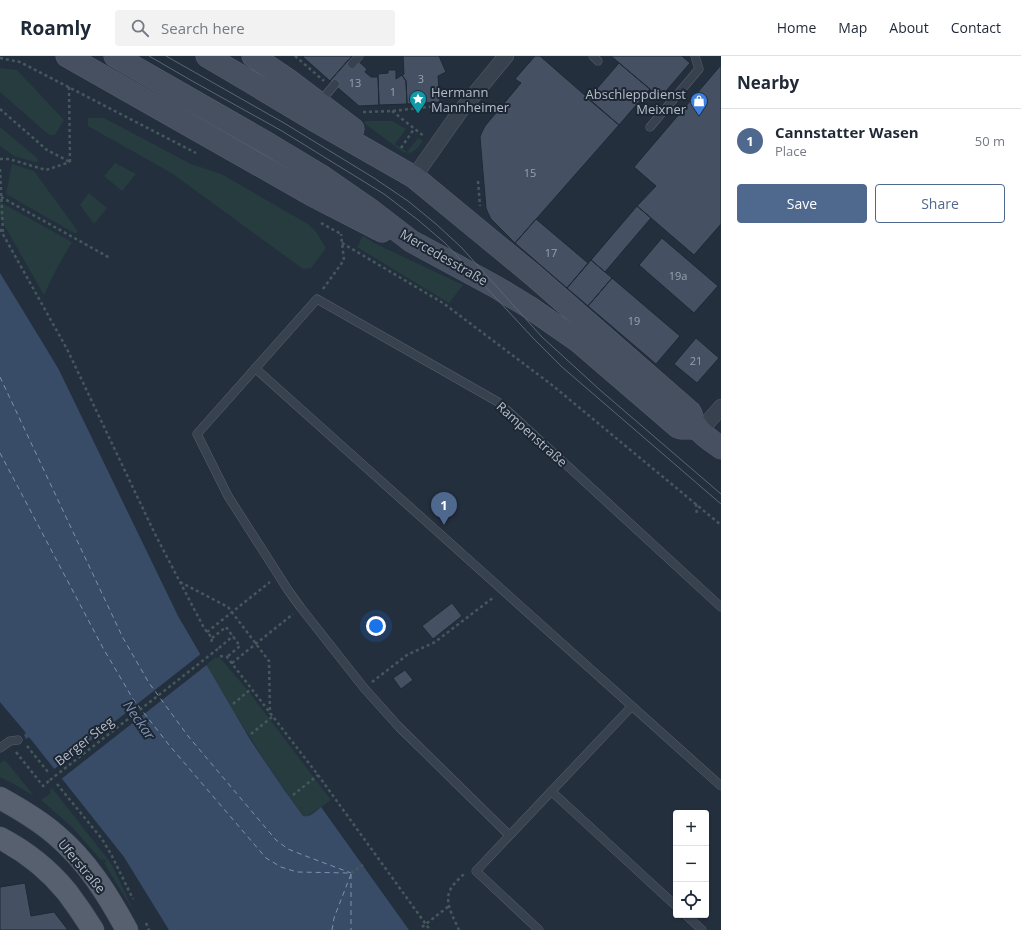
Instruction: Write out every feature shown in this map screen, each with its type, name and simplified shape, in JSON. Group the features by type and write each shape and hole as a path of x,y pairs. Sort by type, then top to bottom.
{"main road":[{"path":"67,56 312,195 376,228 411,241"},
{"name":"Mercedesstraße","path":"115,56 320,175 372,211 411,241 489,283 529,307 578,341 678,427 691,428 700,431"},
{"name":"Mercedesstraße","path":"207,56 414,177 533,275 690,412 694,424 700,431 721,448"},
{"path":"253,56 319,103 414,177"},
{"name":"Uferstraße","path":"1,799 34,818 57,835 90,871 107,895 136,925"},
{"path":"0,838 24,852 57,880 81,911 93,930"}],"street":[{"path":"414,177 459,113 506,56"},
{"path":"700,431 721,407"}],"lane":[{"path":"352,64 359,56"},
{"path":"650,127 699,69 695,56"},
{"path":"319,103 335,84"},
{"path":"317,299 197,434 228,496 278,576 301,608 364,688 399,727 509,835"},
{"name":"Rampenstraße","path":"317,299 498,402 721,607"},
{"path":"255,368 721,786"},
{"path":"540,930 476,870 632,706"},
{"path":"0,748 13,740 18,740"},
{"path":"552,791 673,903"},
{"path":"689,918 702,930"}],"path":[{"path":"0,58 20,62 199,154"},
{"path":"69,87 70,162"},
{"path":"360,112 392,111 466,104"},
{"path":"0,109 47,150 70,162"},
{"path":"392,111 435,146"},
{"path":"401,148 414,129"},
{"path":"0,159 9,159 46,170 70,162"},
{"path":"0,169 3,234"},
{"path":"1,197 110,258"},
{"path":"317,299 344,260 341,234 321,223"},
{"path":"0,229 67,349 155,534 204,628 212,638"},
{"path":"342,243 444,304 552,385 721,525"},
{"path":"696,503 696,515"},
{"path":"207,632 278,576"},
{"path":"180,582 228,607 269,661 271,716"},
{"path":"364,688 407,655 435,642 502,590"},
{"path":"232,663 301,608"},
{"path":"211,644 212,638 226,627 240,646 226,657"},
{"name":"Berger Steg","path":"16,752 43,786 233,636"},
{"path":"220,656 226,657 232,663 251,690 318,775 430,930"},
{"path":"234,704 251,690"},
{"path":"251,734 271,716"},
{"path":"18,740 24,743 48,772"},
{"path":"293,795 318,775"},
{"path":"58,784 102,839 135,902"},
{"path":"351,873 363,865"},
{"path":"459,930 449,906 448,894 451,888 465,873 476,870"},
{"path":"422,927 449,906"},
{"path":"136,925 150,930"}],"green space":[{"path":"0,68 17,70 64,120 55,135 48,134 0,92"},
{"path":"88,118 104,118 191,164 221,174 308,224 316,232 326,248 311,268 303,269 173,174 88,126"},
{"path":"366,121 392,121 406,129 395,144 407,152 418,138 423,141 417,149 412,152 406,153 403,152 364,123"},
{"path":"0,127 37,158 37,162 14,156 0,146"},
{"path":"115,163 136,174 122,191 104,176"},
{"path":"12,164 34,171 77,230 77,233 74,233 6,194"},
{"path":"89,193 107,208 94,224 80,205"},
{"path":"0,202 72,242 44,295 0,218"},
{"path":"363,236 374,243 463,285 449,303 357,247"},
{"path":"216,657 217,659 219,657 249,692 331,800 308,816 303,816 277,779 206,665"},
{"path":"5,760 34,796 0,777 0,763"},
{"path":"52,788 112,865 133,910 104,863 106,862 104,859 101,860 72,827 41,800 51,793 50,790"}],"water":[{"name":"Neckar","path":"0,273 59,370 178,616 251,741 303,816 310,815 321,807 409,930 169,930 124,857 29,737 26,739 24,735 26,733 0,702"}],"pier":[{"path":"202,653 208,664 60,780 53,770"}],"building":[{"path":"352,56 330,81 303,57"},
{"path":"403,56 439,56 446,72 438,76 440,102 407,104 406,81 402,75 404,74"},
{"path":"535,56 540,56 619,125 515,243 491,219 486,208 480,137 485,126 521,83 515,79"},
{"path":"611,56 682,56 690,63 660,98"},
{"path":"348,60 354,65 358,61 367,69 365,72 371,77 378,77 379,105 359,106 330,81"},
{"path":"619,63 650,89 619,125 588,99"},
{"name":"Abschleppdienst Meixner","path":"721,65 721,224 694,255 637,206 656,186 634,167"},
{"path":"388,70 396,70 396,79 402,75 406,81 407,104 379,105 378,74 388,73"},
{"path":"637,206 651,218 605,272 591,260"},
{"path":"536,219 588,263 567,288 515,243"},
{"path":"662,238 718,286 694,313 639,265"},
{"path":"591,260 612,278 588,306 567,288"},
{"path":"612,278 680,336 656,364 588,306"},
{"path":"696,338 719,358 697,383 674,364"},
{"path":"452,603 462,616 433,639 422,626"},
{"path":"405,670 413,680 401,689 393,678"},
{"path":"25,883 31,916 54,912 68,930 0,930 0,887"}],"ferry route":[{"path":"0,377 123,638 149,683 188,736 276,840 288,849 351,873"},
{"path":"0,453 103,648 133,699 169,745 266,858 281,867 297,872 348,873"},
{"path":"351,874 351,930"},
{"path":"332,930 334,918 351,874"}],"tram line":[{"path":"149,56 282,131 384,194 418,220 445,243 562,367 721,504"},
{"path":"166,56 284,123 374,178 408,201 461,247 542,337 600,390 721,494"}],"place":[{"name":"Hermann Mannheimer","path":"418,114"},
{"name":"Abschleppdienst Meixner","path":"699,116"},
{"name":"Cannstatter Wasen","path":"444,525"}]}
